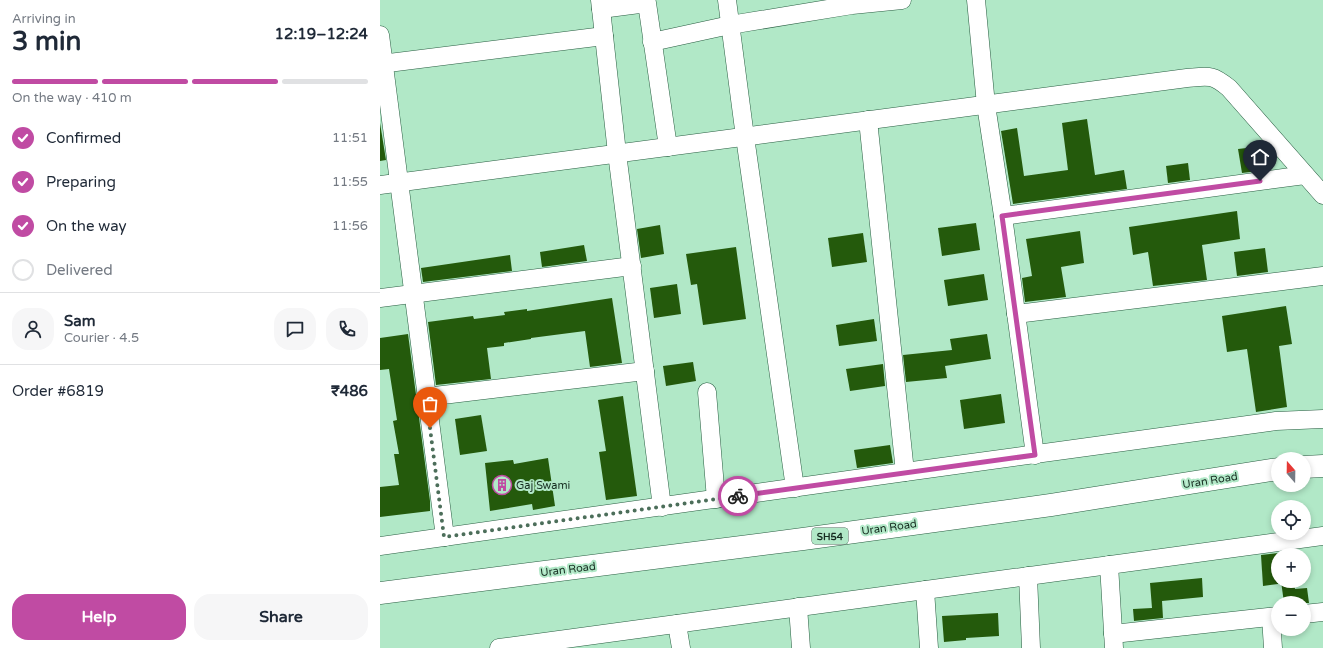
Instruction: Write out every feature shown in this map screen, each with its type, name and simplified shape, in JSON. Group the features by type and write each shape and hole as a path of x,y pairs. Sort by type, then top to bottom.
{"main road":[{"path":"1311,467 1323,466"},
{"name":"Uran Road","path":"380,593 826,536 1051,505 1271,470"}],"street":[{"path":"727,0 795,488"},
{"path":"652,42 730,25 852,3 902,0"},
{"path":"976,0 986,105 1035,455"},
{"path":"662,507 617,153 600,4 646,3 668,147"},
{"path":"380,35 382,64 399,183 444,537"},
{"path":"382,64 604,36"},
{"path":"380,185 1206,76 1218,79 1229,88 1323,195"},
{"path":"868,120 905,472"},
{"path":"1002,216 1305,175"},
{"path":"380,298 632,266"},
{"path":"1016,314 1323,276"},
{"path":"426,397 645,371"},
{"path":"707,392 716,499"},
{"path":"380,546 1276,421 1323,419"},
{"path":"500,648 1323,536"},
{"path":"1109,565 1114,641 1271,618"},
{"path":"1028,576 1031,648"},
{"path":"925,590 929,648"},
{"path":"798,607 801,648"},
{"path":"1311,613 1323,612"},
{"path":"677,624 681,648"},
{"path":"1273,648 1274,636"}],"building":[{"path":"1087,119 1095,175 1124,170 1127,189 1013,204 1001,131 1017,128 1024,176 1068,170 1062,123"},
{"path":"380,123 386,160 380,161"},
{"path":"1264,146 1267,170 1242,173 1238,149"},
{"path":"1188,163 1190,180 1168,183 1166,166"},
{"path":"1237,211 1240,239 1202,245 1207,280 1153,286 1148,252 1133,255 1129,227"},
{"path":"976,223 980,250 942,256 938,228"},
{"path":"660,225 664,254 641,258 637,229"},
{"path":"1080,231 1084,263 1061,267 1066,297 1025,302 1022,278 1032,276 1026,239"},
{"path":"863,233 867,262 832,267 828,238"},
{"path":"584,245 587,261 542,267 540,252"},
{"path":"736,247 746,319 703,325 697,284 691,285 686,254"},
{"path":"1265,248 1268,272 1237,276 1234,252"},
{"path":"510,255 512,271 423,282 421,268"},
{"path":"984,274 988,300 948,306 944,280"},
{"path":"677,284 681,314 654,318 650,288"},
{"path":"612,298 622,363 590,367 585,331 531,338 504,343 504,346 487,348 491,379 436,385 428,322 473,316 474,319 505,315 504,312 527,309 527,311"},
{"path":"1286,306 1292,344 1279,346 1287,407 1256,412 1247,349 1227,352 1222,316"},
{"path":"874,319 877,341 839,346 836,325"},
{"path":"408,334 430,501 430,511 380,517 380,487 399,485 394,454 399,454 393,421 397,420 389,369 380,370 380,338"},
{"path":"987,334 991,359 945,366 947,378 906,382 903,355 952,350 950,339"},
{"path":"693,362 696,381 666,386 663,366"},
{"path":"883,364 885,386 850,391 846,369"},
{"path":"1001,394 1005,423 964,429 960,400"},
{"path":"623,396 637,496 606,500 599,452 606,451 598,400"},
{"path":"481,415 487,451 460,455 455,419"},
{"path":"890,445 893,463 857,468 854,450"},
{"path":"548,458 555,506 533,510 532,504 490,511 485,463 513,460 514,464"},
{"path":"1271,554 1271,585 1263,586 1261,555"},
{"path":"1202,578 1203,597 1162,601 1163,618 1134,621 1133,609 1152,608 1150,583"},
{"path":"1282,588 1307,588 1308,596 1283,596"},
{"path":"998,613 999,636 966,638 966,640 944,642 942,616"}],"way so far":[{"path":"430,428 444,537 738,496"}],"place":[{"name":"Gaj Swami","path":"502,485"}],"route":[{"path":"738,496 1035,455 1002,216 1260,181"}]}
